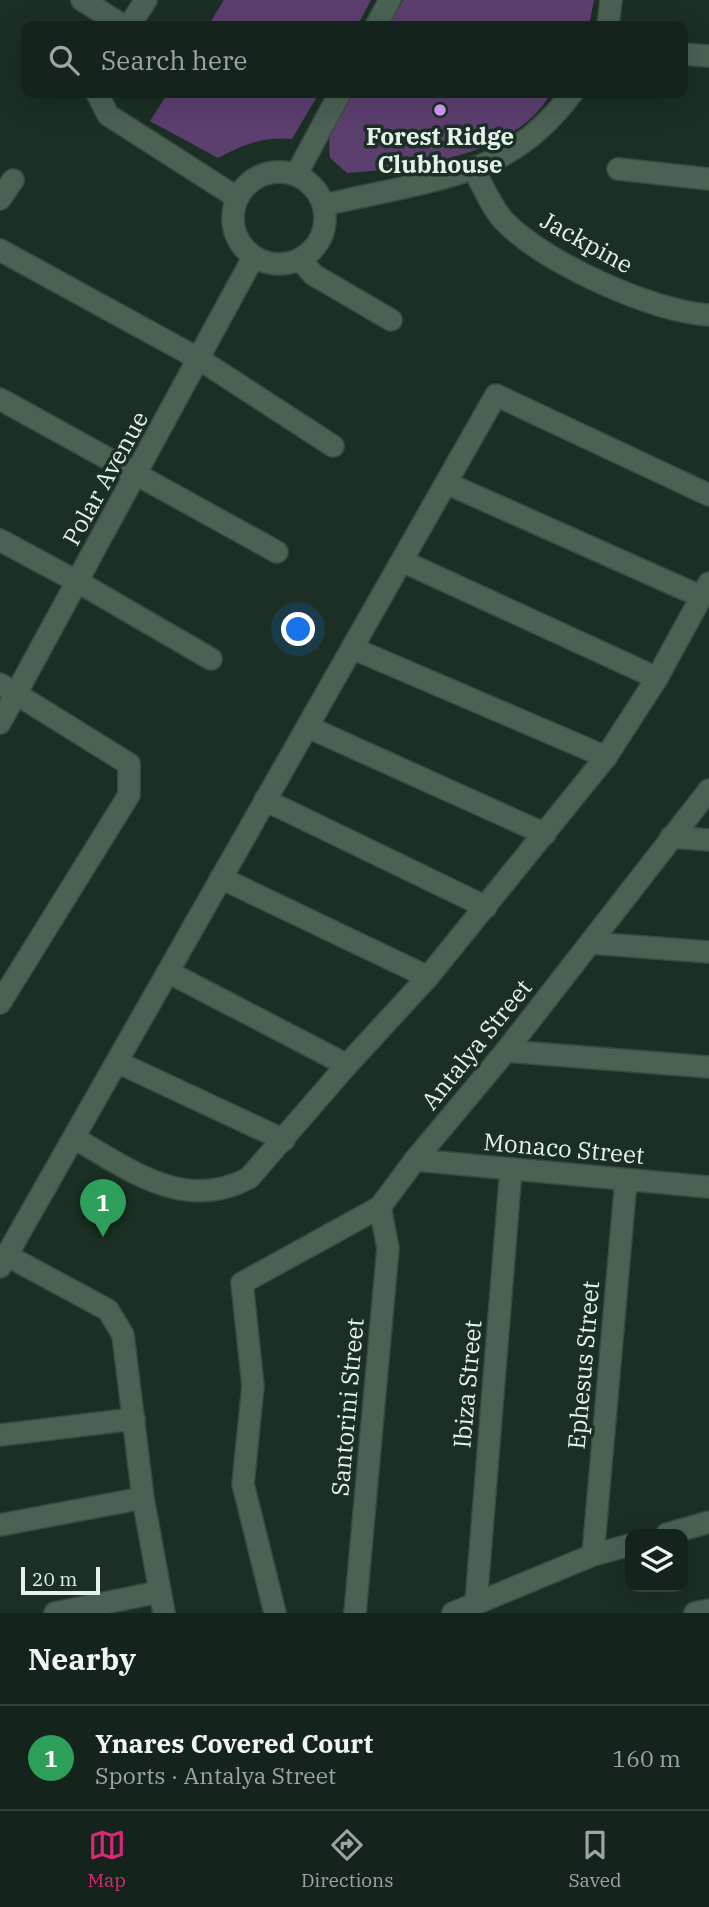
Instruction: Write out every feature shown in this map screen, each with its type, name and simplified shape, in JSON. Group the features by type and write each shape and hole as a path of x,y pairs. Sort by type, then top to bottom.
{"street":[{"path":"82,0 118,21"},
{"path":"131,21 146,0"},
{"path":"379,21 390,0"},
{"path":"609,21 611,0"},
{"path":"688,54 709,56"},
{"path":"99,98 108,115 236,197"},
{"path":"296,175 337,98"},
{"path":"324,205 473,168 506,154 555,115 568,98"},
{"name":"Jackpine","path":"473,168 503,222 541,252 629,295 688,313 709,315"},
{"path":"618,169 709,179"},
{"path":"279,171 296,175 313,187 324,205 326,221 322,236 313,250 300,260 268,264 253,258 241,246 233,231 232,214 236,197 247,184 262,174 279,171"},
{"path":"0,199 13,180"},
{"path":"0,250 199,359 332,446"},
{"name":"Polar Avenue","path":"0,723 8,689 78,582 253,258"},
{"path":"300,260 314,275 391,320"},
{"path":"164,1613 143,1498 123,1335 108,1310 3,1261 496,395 709,495"},
{"path":"0,399 276,552"},
{"path":"74,1138 154,1183 181,1190 209,1191 232,1187 249,1178 428,977 606,757 657,678 705,590 446,483"},
{"path":"0,540 211,659"},
{"path":"402,561 657,678"},
{"path":"352,648 606,757"},
{"path":"0,1003 129,794 129,764 8,689"},
{"path":"308,727 545,834"},
{"name":"Antalya Street","path":"275,1613 243,1484 253,1386 242,1283 380,1207 415,1160 506,1051 709,790"},
{"path":"265,800 486,907"},
{"path":"671,837 709,840"},
{"path":"222,878 428,977"},
{"path":"590,943 709,952"},
{"path":"168,972 347,1065"},
{"path":"506,1051 709,1067"},
{"path":"117,1062 284,1140"},
{"name":"Monaco Street","path":"415,1160 709,1187"},
{"name":"Ibiza Street","path":"476,1603 511,1169"},
{"name":"Ephesus Street","path":"593,1555 626,1180"},
{"name":"Santorini Street","path":"355,1613 388,1248 380,1207"},
{"path":"0,1435 134,1419"},
{"path":"0,1525 143,1498"},
{"path":"684,1529 709,1522"},
{"path":"453,1613 593,1555 625,1546"},
{"path":"55,1613 159,1592"},
{"path":"695,1613 709,1610"}],"shaded area":[{"path":"224,0 371,0 360,21 211,21"},
{"path":"403,0 594,0 590,21 391,21"},
{"path":"165,98 316,98 292,139 254,142 218,158 150,121"},
{"path":"348,98 548,98 534,115 513,132 469,152 419,165 347,173 330,158 331,131"}],"place":[{"name":"Forest Ridge Clubhouse","path":"440,110"},
{"name":"Ynares Covered Court","path":"103,1237"}]}
